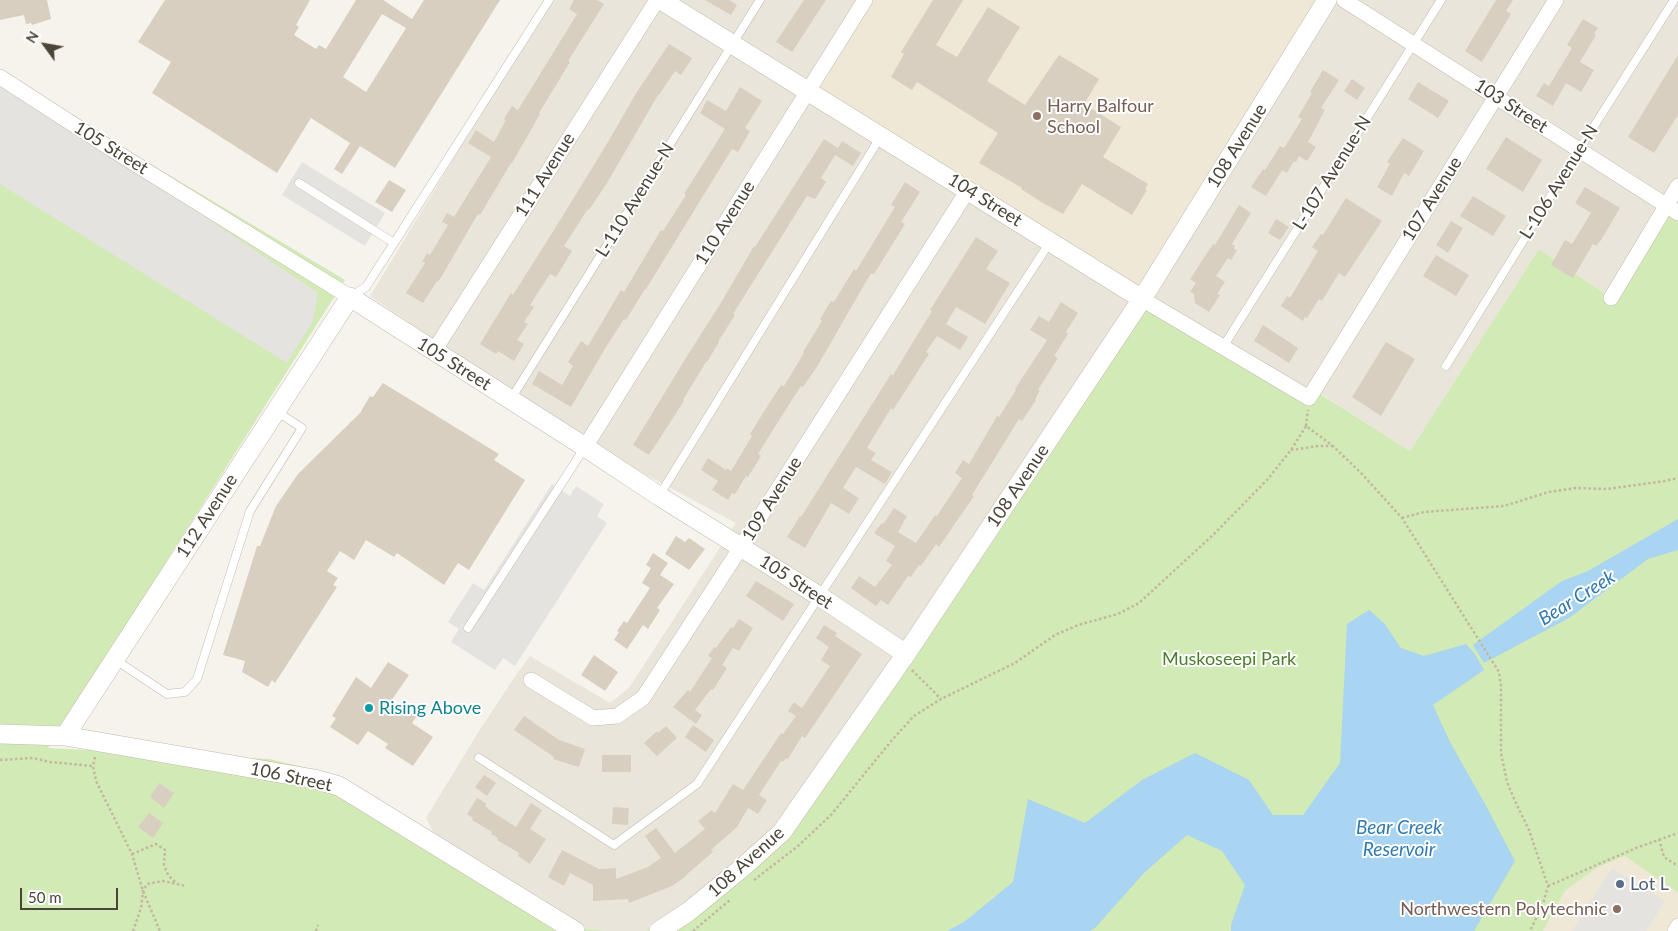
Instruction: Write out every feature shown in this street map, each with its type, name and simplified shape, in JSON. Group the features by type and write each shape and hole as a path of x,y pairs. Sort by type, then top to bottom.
{"street":[{"name":"111 Avenue","path":"434,351 657,0"},
{"name":"104 Street","path":"662,0 1142,299 1309,398"},
{"name":"110 Avenue","path":"585,447 865,0"},
{"name":"108 Avenue","path":"659,931 688,912 782,832 903,658 1142,299 1327,0"},
{"name":"103 Street","path":"1344,0 1672,209"},
{"name":"107 Avenue","path":"1309,398 1556,0"},
{"name":"105 Street","path":"0,77 511,399 659,496 819,596 903,658"},
{"path":"1611,298 1672,209 1678,186"},
{"name":"109 Avenue","path":"531,680 593,718 617,716 643,698 968,190"},
{"name":"112 Avenue","path":"65,736 350,297"},
{"name":"106 Street","path":"0,734 65,736 314,779 339,786 575,931"},
{"path":"1675,931 1678,926"}],"lane":[{"path":"350,297 366,287 549,0"},
{"name":"L-110 Avenue-N","path":"511,399 760,0"},
{"name":"L-107 Avenue-N","path":"1223,347 1441,0"},
{"name":"L-106 Avenue-N","path":"1446,366 1674,0"},
{"path":"659,496 881,136"},
{"path":"299,183 394,243"},
{"path":"479,758 614,845 697,784 1050,241"},
{"path":"114,659 167,694 185,692 197,679 250,511 302,428 276,411"},
{"path":"468,628 585,447"}],"path":[{"path":"749,884 798,846 831,815 914,716 941,699 1015,663 1055,634 1118,614 1139,603 1214,534 1267,480 1291,450 1306,426 1333,446 1362,474 1402,518 1492,664 1499,672 1502,753 1507,782 1514,801 1529,830 1548,886 1530,931"},
{"path":"1291,450 1333,446"},
{"path":"1402,518 1424,512 1504,506 1526,498 1567,490 1607,489 1678,478"},
{"path":"903,658 912,670 941,699"},
{"path":"99,742 93,766 96,781 132,854 142,891 160,931"},
{"path":"0,760 33,758 50,762 93,766"},
{"path":"1548,886 1659,839 1678,833"},
{"path":"1659,839 1664,857 1678,866"},
{"path":"132,854 156,844 165,850 164,865 168,875 177,884"},
{"path":"133,931 141,908 142,891 147,884 163,881 186,886"},
{"path":"694,931 734,896"},
{"path":"316,931 318,925"}],"shaded area":[{"path":"550,0 1678,0 1678,213 1611,298 1539,249 1410,451 1315,390 794,820 678,913 646,931 605,931 565,926 437,839 426,818 479,731 530,656 610,703 629,688 736,523 590,445 370,296"},
{"path":"865,0 1327,0 1142,299 808,91"},
{"path":"0,79 318,293 313,321 287,363 0,184"},
{"path":"302,162 385,213 365,246 282,195"},
{"path":"552,484 570,496 576,486 604,504 597,516 607,523 515,666 503,658 495,670 451,642 459,629 448,622 473,583 484,590"},
{"name":"Northwestern Polytechnic","path":"1625,856 1678,893 1678,925 1674,931 1543,931 1565,891 1598,867"},
{"name":"Lot L","path":"1612,868 1665,901 1646,931 1572,931"}],"green space":[{"path":"0,74 345,280 48,748 269,759 308,768 437,839 565,926 605,931 0,931"},
{"name":"Muskoseepi Park","path":"1666,205 1678,213 1678,893 1625,856 1598,867 1565,891 1543,931 646,931 678,913 794,820 1141,296 1309,397 1314,390 1410,451 1539,249 1611,298"}],"water":[{"name":"Bear Creek","path":"1678,519 1678,550 1648,559 1569,618 1484,663 1473,645 1562,581 1588,571"},
{"name":"Bear Creek Reservoir","path":"1369,610 1384,623 1401,648 1424,656 1466,644 1475,654 1484,670 1433,705 1450,742 1515,861 1474,931 1231,931 1231,925 1245,885 1222,851 1187,835 1144,873 1095,928 1090,931 947,931 964,922 1013,882 1028,799 1085,823 1142,780 1195,753 1249,780 1273,815 1303,815 1340,763 1347,624"}],"building":[{"path":"0,0 47,0 51,19 32,25 31,23 26,24 24,15 0,20"},
{"path":"165,0 310,0 296,25 299,27 294,35 316,49 319,45 326,49 356,0 383,0 412,19 424,0 500,0 395,168 360,146 342,174 334,169 350,143 311,118 277,173 152,93 171,62 138,42","holes":["382,14 406,28 366,92 343,77"]},
{"path":"574,0 597,0 604,4 568,61 570,62 512,163 423,303 406,293 425,263 422,262 427,253 430,255 448,225 442,222 447,213 454,217 491,157 468,143 476,130 494,142 512,106 518,110 577,14 569,9"},
{"path":"705,0 729,0 737,5 731,15"},
{"path":"804,0 826,0 792,52 776,42"},
{"name":"Harry Balfour School","path":"933,0 963,0 936,45 957,57 988,7 1020,27 987,81 1025,105 1059,55 1099,79 1084,104 1121,127 1103,157 1148,184 1145,189 1147,190 1132,215 1082,184 1063,214 1043,203 1022,188 979,163 998,133 917,82 912,90 891,77 904,54 901,52"},
{"path":"1496,0 1513,0 1506,11 1511,14 1482,62 1465,51"},
{"path":"1583,19 1598,28 1594,34 1596,35 1580,62 1594,70 1581,92 1566,83 1553,106 1536,96 1544,83 1549,86 1572,48 1567,45"},
{"path":"669,44 692,58 681,75 675,71 658,95 607,183 564,246 572,251 556,277 550,274 530,305 534,307 524,322 528,324 517,340 524,344 514,361 498,351 496,354 480,344 511,293 513,295 554,230 635,95"},
{"path":"1678,55 1678,115 1654,153 1628,137"},
{"path":"1323,70 1339,80 1321,108 1325,110 1308,142 1316,147 1307,161 1299,156 1287,173 1282,170 1266,196 1251,187 1263,169 1265,170 1280,146 1284,148 1302,119 1298,117"},
{"path":"1352,79 1365,88 1357,100 1344,91"},
{"path":"1418,82 1449,101 1438,118 1408,99"},
{"path":"740,87 762,101 745,128 750,131 738,152 732,149 646,289 606,347 571,407 532,384 539,371 562,385 573,366 568,362 581,341 588,346 621,290 624,292 661,230 663,231 686,195 684,194 725,129 700,113 707,100 726,111"},
{"path":"1506,137 1542,160 1523,192 1486,169"},
{"path":"1403,138 1424,151 1409,176 1404,173 1392,196 1377,187 1390,164 1387,162"},
{"path":"824,139 838,148 842,141 861,153 853,166 835,155 821,178 826,182 815,199 807,196 733,314 735,315 684,401 649,455 633,445 754,246"},
{"path":"389,180 406,190 392,212 375,202"},
{"path":"905,182 920,192 901,222 905,224 874,274 871,273 818,365 803,387 801,386 758,454 761,456 748,477 746,476 735,494 732,493 728,500 712,490 718,481 701,470 708,458 726,470 727,468 731,471 752,436 750,434 781,385 784,386 804,353 831,301 834,302 854,269 856,271 895,207 891,205"},
{"path":"1585,187 1620,208 1601,240 1596,246 1593,244 1573,278 1551,265 1565,240 1572,244 1591,213 1575,203"},
{"path":"1473,196 1506,216 1493,236 1460,216"},
{"path":"1346,198 1382,221 1345,277 1339,273 1322,301 1319,299 1303,321 1281,306 1287,296 1290,298 1318,251 1312,247 1321,234 1323,235"},
{"path":"1239,205 1251,213 1232,244 1235,246 1234,249 1237,250 1231,260 1228,258 1216,276 1225,282 1217,294 1220,295 1209,312 1195,303 1194,294 1190,292 1196,283 1190,279 1213,244 1215,245"},
{"path":"1276,219 1289,227 1280,240 1268,233"},
{"path":"1451,221 1463,228 1448,253 1436,245"},
{"path":"976,237 998,251 986,269 1010,283 985,324 956,307 946,324 968,337 960,350 937,336 926,352 929,354 893,410 891,408 867,448 876,453 871,460 892,472 885,484 856,467 843,488 859,498 849,514 831,503 805,548 787,537 891,374 893,375 932,311 930,310"},
{"path":"1436,255 1469,275 1456,296 1423,276"},
{"path":"1061,302 1078,313 1066,332 1068,334 1054,356 1058,358 1038,390 1040,390 1036,400 1022,421 1019,419 972,495 974,496 939,547 936,544 921,566 919,565 911,577 908,576 888,605 881,600 876,606 851,588 859,576 875,587 892,565 886,561 895,546 874,533 884,523 894,508 907,516 898,532 916,543 935,515 937,516 962,478 955,473 963,460 969,464 997,416 999,417 1047,340 1030,330 1039,316 1049,322"},
{"path":"1263,325 1298,348 1289,363 1254,341"},
{"path":"1386,342 1415,359 1381,416 1352,397"},
{"path":"383,383 499,454 494,460 525,480 469,570 458,563 444,585 397,553 394,557 366,540 354,560 340,551 327,571 338,578 333,585 337,587 275,683 272,680 268,687 242,672 245,661 223,655 257,546 260,546 276,506 298,474 360,413 370,396 373,397"},
{"path":"676,536 685,542 689,538 705,549 689,570 665,554"},
{"path":"653,553 668,563 660,575 674,584 657,608 660,610 648,629 643,625 627,649 614,640 619,632 617,631 624,621 627,623 650,588 642,583 651,568 646,565"},
{"path":"756,581 794,604 783,621 746,596"},
{"path":"739,619 753,628 739,651 733,648 722,665 727,668 713,690 711,689 695,710 702,715 696,724 673,707 688,690 690,692 712,658 708,656 714,647 716,648"},
{"path":"824,625 837,633 835,636 862,654 805,738 802,736 788,759 786,758 783,762 781,761 759,795 767,800 758,814 748,808 737,827 686,876 672,886 629,903 628,899 593,901 593,885 570,873 564,886 548,877 562,850 599,869 616,868 616,879 648,867 661,858 645,836 656,828 675,853 705,829 698,821 712,810 715,813 733,784 743,790 781,733 783,734 796,716 788,711 794,702 802,708 830,666 821,660 829,647 816,638"},
{"path":"594,655 618,672 605,691 581,675"},
{"name":"Rising Above","path":"388,662 409,675 391,701 416,717 412,723 433,737 413,766 385,748 388,744 368,731 358,745 330,727 336,718 332,716 356,677 371,688"},
{"path":"524,716 559,740 585,749 579,767 553,759 554,757 514,730"},
{"path":"693,725 714,740 706,752 685,737"},
{"path":"666,726 677,738 657,756 644,743 657,731 658,733"},
{"path":"602,755 631,755 631,772 602,772"},
{"path":"484,775 496,783 487,796 475,787"},
{"path":"159,783 174,793 164,808 150,797"},
{"path":"477,798 487,804 485,806 494,813 516,827 531,803 542,810 530,829 546,839 530,864 518,856 519,853 497,840 498,838 491,834 492,832 472,820 473,818 467,814"},
{"path":"613,807 629,808 628,825 612,824"},
{"path":"149,813 163,823 153,838 138,827"}],"place":[{"name":"Harry Balfour School","path":"1037,116"},
{"name":"Rising Above","path":"369,708"},
{"name":"Lot L","path":"1620,884"},
{"name":"Northwestern Polytechnic","path":"1617,909"}]}
